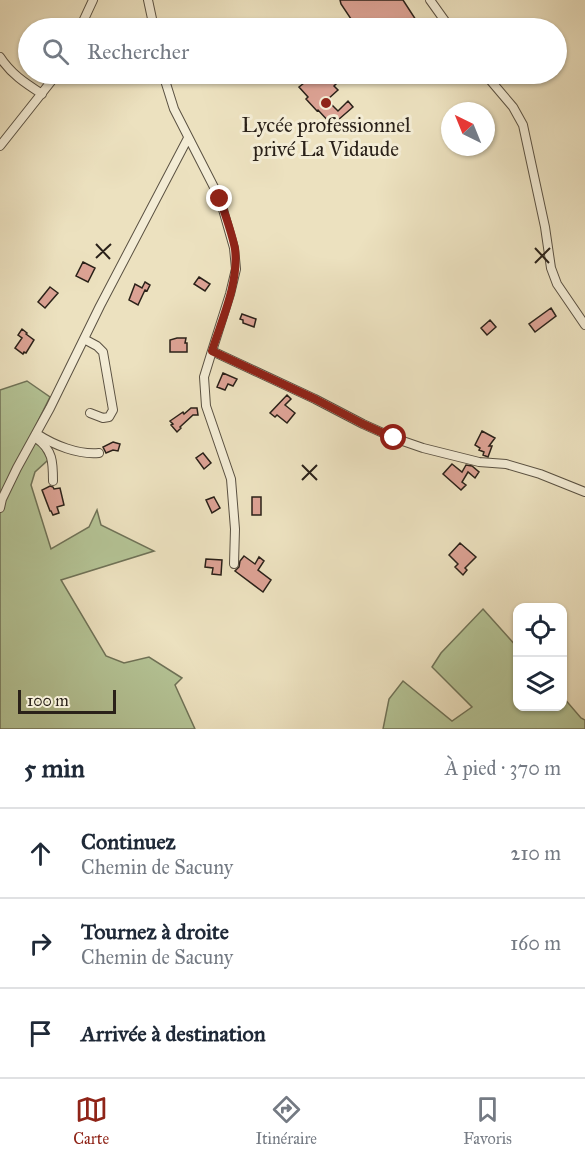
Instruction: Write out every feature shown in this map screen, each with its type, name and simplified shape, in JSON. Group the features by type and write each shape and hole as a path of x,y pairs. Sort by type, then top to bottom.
{"street":[{"path":"85,18 93,0"},
{"path":"148,0 151,18"},
{"path":"430,0 443,18"},
{"path":"0,57 6,67 18,77"},
{"path":"28,84 42,94"},
{"path":"0,146 50,84"},
{"path":"166,84 174,110 220,199 234,248 236,269 204,377 206,406 231,479 235,530 234,564"},
{"path":"493,84 513,107 523,125 545,227 551,268 558,284 585,325"},
{"path":"0,508 17,468 188,138"},
{"path":"84,339 103,352 113,410 110,417 106,418 90,413"},
{"path":"212,351 394,438 479,462 518,467 585,492"},
{"path":"36,435 70,449 99,453"},
{"path":"36,435 48,448 53,462 53,481"}],"green space":[{"path":"27,381 50,397 29,439 41,447 48,460 35,472 31,485 51,549 89,527 97,510 101,525 154,551 61,580 106,656 124,663 149,657 182,678 175,685 195,729 0,729 0,390"},
{"path":"483,609 513,643 513,711 567,711 567,702 585,720 585,729 383,729 389,699 403,681 452,721 472,707 432,667 441,653"}],"building":[{"path":"340,0 403,0 415,18 350,18"},
{"path":"303,84 336,84 334,86 338,90 327,100 338,111 348,101 353,107 338,120 342,125 335,131 332,125 306,99 308,97 299,87"},
{"path":"83,262 95,268 88,282 76,276"},
{"path":"199,277 210,284 205,291 194,284"},
{"path":"145,282 150,285 138,305 129,300 135,284 142,288"},
{"path":"50,287 58,293 45,308 38,302"},
{"path":"551,308 556,316 535,332 529,324"},
{"path":"242,314 256,319 254,327 243,323 240,319"},
{"path":"490,320 496,327 487,335 481,328"},
{"path":"22,329 34,340 23,354 15,348 22,338 18,335"},
{"path":"186,338 187,352 170,352 170,340"},
{"path":"223,373 237,379 233,386 228,384 225,390 217,387"},
{"path":"287,395 291,399 285,405 295,413 287,423 277,415 275,417 270,413"},
{"path":"191,408 197,408 198,415 193,415 177,432 170,421"},
{"path":"482,431 495,438 489,446 492,446 488,457 483,455 484,452 475,445"},
{"path":"113,442 120,444 118,451 113,450 106,453 103,447"},
{"path":"203,453 211,463 204,469 196,458"},
{"path":"452,464 462,472 466,465 472,466 479,472 475,478 468,472 462,482 466,485 461,490 443,474"},
{"path":"50,486 54,489 60,488 64,505 57,507 59,513 53,515 42,490"},
{"path":"214,497 220,508 212,513 206,500"},
{"path":"252,497 261,497 261,515 252,515"},
{"path":"460,543 476,557 465,568 467,570 463,575 455,567 458,564 449,555"},
{"path":"244,556 255,564 259,557 264,561 258,570 271,580 263,592 235,571"},
{"path":"206,559 222,560 221,575 212,574 213,568 205,567"}],"place":[{"name":"Lycée professionnel privé La Vidaude","path":"326,103"}],"route":[{"path":"220,199 234,248 236,269 212,351 394,438"}]}
